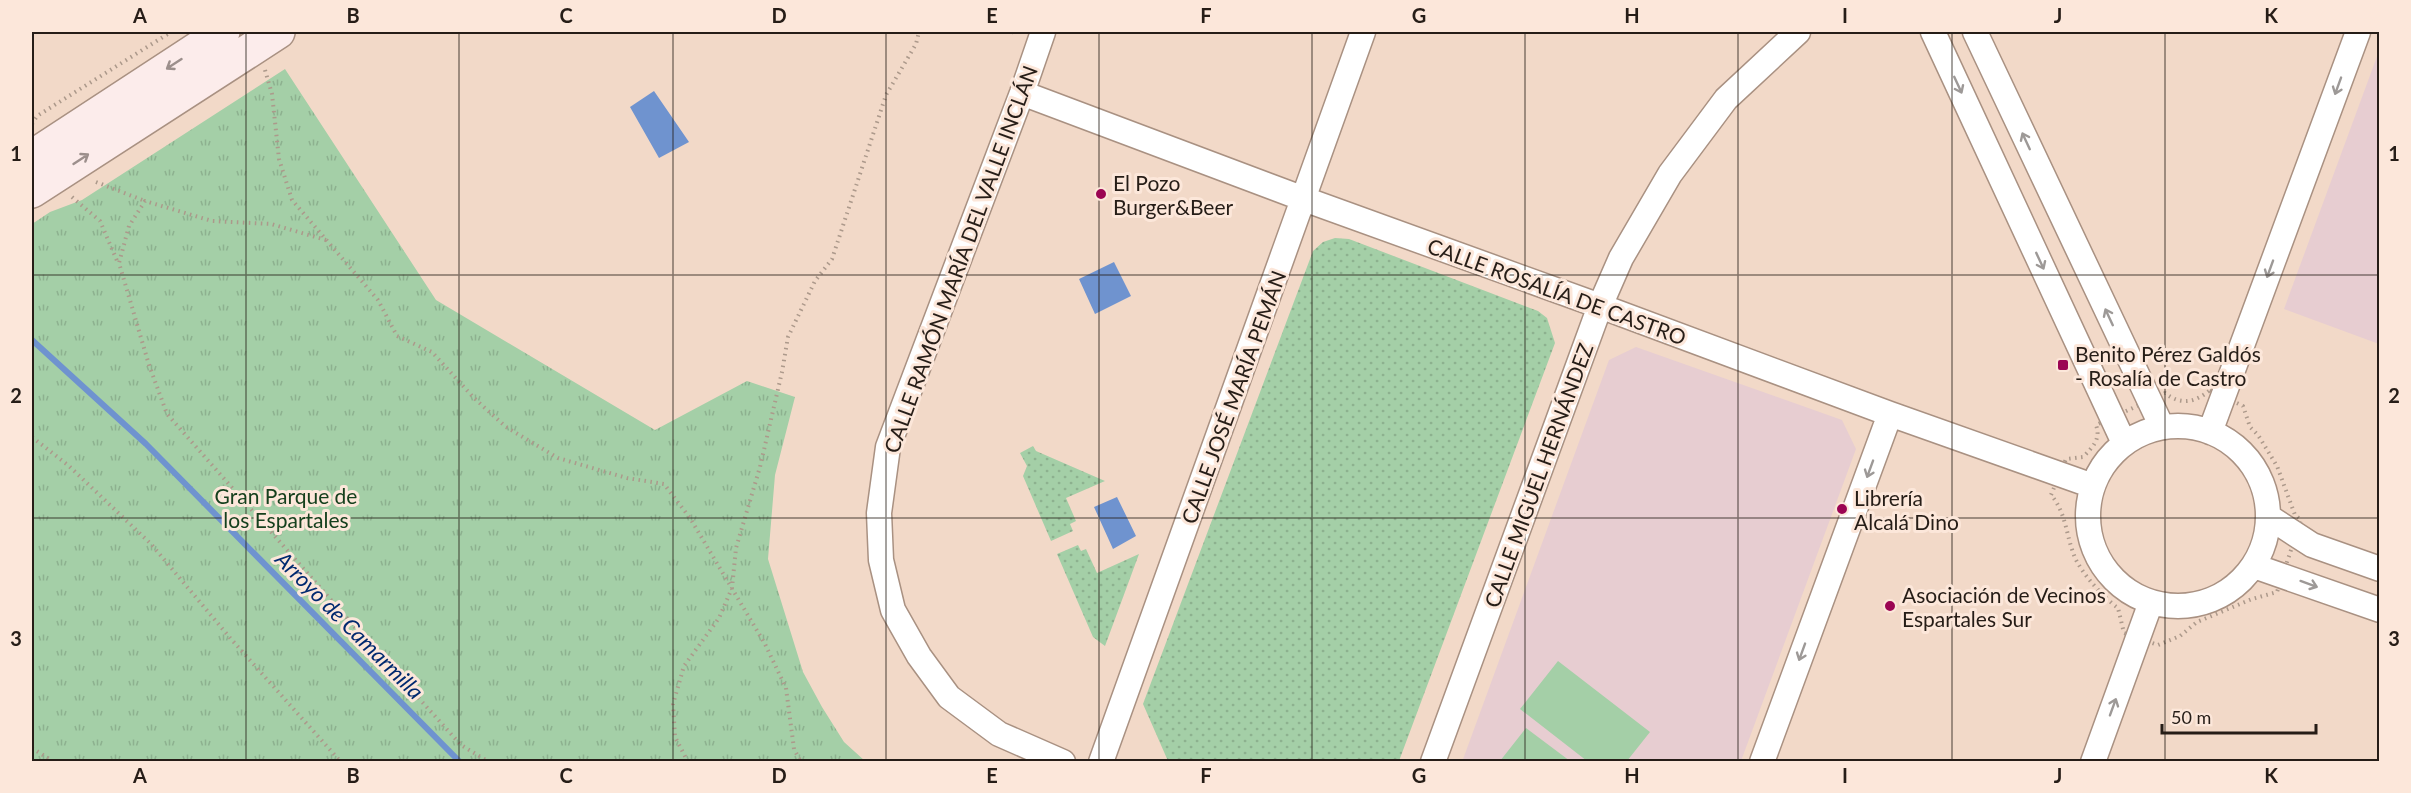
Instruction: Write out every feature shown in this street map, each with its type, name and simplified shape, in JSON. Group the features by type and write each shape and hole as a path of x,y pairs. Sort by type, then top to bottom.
{"street":[{"path":"32,157 223,32"},
{"path":"32,191 278,32"},
{"name":"CALLE RAMÓN MARÍA DEL VALLE INCLÁN","path":"1042,32 1022,93 888,447 879,513 881,560 893,610 919,656 949,697 999,734 1064,762"},
{"name":"CALLE JOSÉ MARÍA PEMÁN","path":"1101,762 1363,32"},
{"name":"CALLE MIGUEL HERNÁNDEZ","path":"1432,762 1600,306 1621,258 1670,174 1726,99 1798,32"},
{"path":"1933,32 2124,443"},
{"path":"1975,32 2162,427"},
{"path":"2210,432 2358,32"},
{"name":"CALLE ROSALÍA DE CASTRO","path":"1022,93 1304,199 2093,486"},
{"path":"1762,762 1890,414"},
{"path":"2178,425 2210,432 2223,437 2242,451 2256,469 2266,494 2269,517 2265,543 2254,566 2237,584 2220,596 2192,605 2171,606 2151,602 2122,587 2104,568 2091,540 2088,513 2093,486 2108,459 2124,443 2139,435 2162,427 2178,425"},
{"path":"2269,517 2312,545 2379,569"},
{"path":"2254,566 2379,610"},
{"path":"2093,762 2151,602"}],"path":[{"path":"32,124 37,116 171,32"},
{"path":"688,762 675,737 673,704 684,666 719,618 732,588 736,548 762,456 788,337 815,281 832,259 886,94 916,44 919,32"},
{"path":"264,67 272,94 279,159 292,200 378,300 397,336 432,352 474,398 506,427 558,458 627,478 663,484 690,518 765,644 786,688 794,749 801,762"},
{"path":"90,179 146,201 212,221 271,224 328,241"},
{"path":"68,194 100,221 118,263 149,365 167,414 461,745 489,762"},
{"path":"118,263 129,226 146,201"},
{"path":"2210,390 2243,406 2250,428 2258,435 2277,466 2295,515 2301,520 2298,536 2277,592 2252,599 2197,622 2180,636 2158,645 2124,633 2118,608 2106,599 2074,557 2063,515 2058,502 2052,495 2066,459 2083,457 2095,444 2098,438 2096,424 2150,402 2165,393 2171,398 2194,401 2210,390"},
{"path":"32,437 69,466 151,544 231,639 341,762"},
{"path":"32,748 54,762"}],"shaded area":[{"path":"2379,51 2379,344 2284,309"},
{"path":"1636,347 1842,420 1856,449 1741,761 1462,762 1609,360"}],"green space":[{"name":"Gran Parque de los Espartales","path":"285,69 436,300 655,430 747,381 795,397 775,475 768,559 803,672 844,742 865,761 32,761 32,224 50,212 82,200"},
{"path":"1335,238 1349,239 1538,311 1547,318 1555,343 1399,761 1168,761 1143,704 1313,251 1323,242"},
{"path":"1033,446 1036,451 1105,481 1066,498 1076,521 1070,524 1073,531 1051,541 1023,476 1027,466 1020,453"},
{"path":"1078,545 1081,551 1086,549 1097,573 1139,554 1105,646 1093,637 1057,554"},
{"path":"1558,661 1650,732 1627,761 1587,761 1520,709"},
{"path":"1526,728 1570,761 1500,761"}],"water":[{"path":"654,91 689,142 659,158 630,107"},
{"path":"1114,262 1131,296 1095,314 1079,279"},
{"path":"1117,497 1136,536 1113,549 1094,507"}],"waterway":[{"name":"Arroyo de Camarmilla","path":"32,340 146,444 460,762"}],"place":[{"name":"El Pozo Burger&Beer","path":"1101,194"},
{"name":"Benito Pérez Galdós - Rosalía de Castro","path":"2063,365"},
{"name":"Librería Alcalá Dino","path":"1842,509"},
{"name":"Asociación de Vecinos Espartales Sur","path":"1890,606"}]}
